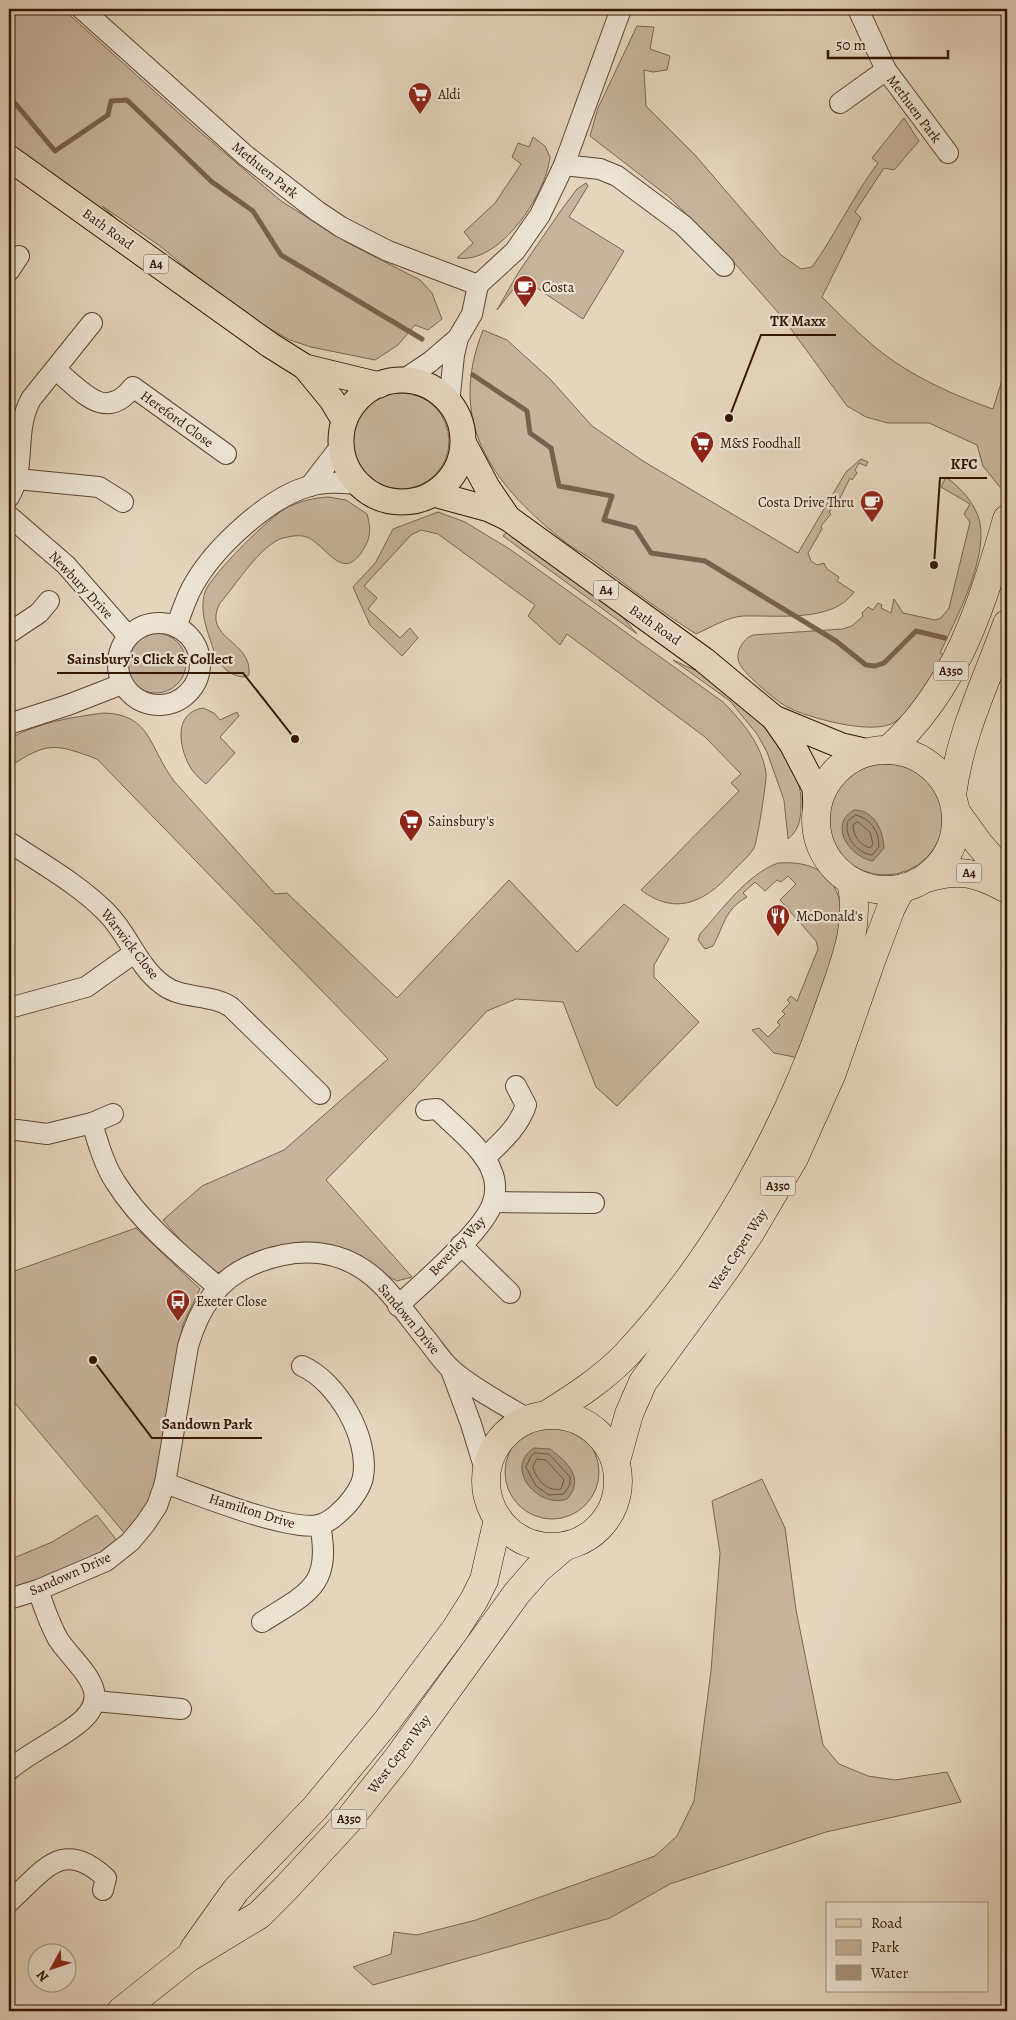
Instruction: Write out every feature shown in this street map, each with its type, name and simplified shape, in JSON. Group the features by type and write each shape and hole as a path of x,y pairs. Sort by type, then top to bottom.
{"highway":[{"name":"A350","path":"878,751 920,718 947,680 982,598 1007,519"},
{"name":"A350","path":"954,804 956,762 963,738 1007,624"},
{"path":"878,751 910,754 929,764 944,780 954,804 956,831 951,849 941,865 927,878 901,889 882,891 864,887 851,881 833,866 819,843 816,812 822,792 833,774 849,760 878,751"},
{"name":"A4","path":"954,804 979,844 1007,876"},
{"name":"A4","path":"927,878 948,872 970,873 1007,889"},
{"name":"West Cepen Way","path":"538,1417 606,1374 647,1331 712,1245 755,1175 791,1103 823,1026 840,974 854,924 854,893 851,881"},
{"name":"West Cepen Way","path":"616,1461 631,1410 643,1382 700,1306 730,1262 794,1158 832,1073 871,961 891,908 901,889"},
{"path":"566,1416 582,1422 597,1432 608,1445 616,1461 618,1489 610,1515 590,1535 565,1546 546,1547 527,1542 511,1533 498,1519 490,1505 486,1489 486,1473 491,1456 500,1440 512,1428 538,1417 566,1416"},
{"name":"West Cepen Way","path":"188,1958 236,1890 315,1808 387,1721 455,1630 484,1580 498,1519"},
{"name":"West Cepen Way","path":"121,2011 188,1958 259,1915 323,1849 397,1759 517,1593 538,1569 565,1546"}],"main road":[{"name":"Bath Road","path":"9,158 270,345 305,367 379,385"},
{"name":"Bath Road","path":"305,367 332,400 344,420"},
{"name":"A4","path":"403,380 420,383 437,392 449,404 459,421 464,444 458,467 434,494 416,501 398,502 378,497 360,484 346,464 341,446 344,420 353,406 379,385 403,380"},
{"name":"Bath Road","path":"464,444 487,487 508,518"},
{"name":"Bath Road","path":"434,494 489,509 508,518 704,660 774,718 792,744 815,788 816,812"},
{"name":"Bath Road","path":"774,718 842,746 878,751"}],"street":[{"name":"Methuen Park","path":"82,9 245,155 317,211 341,227 388,251 478,285"},
{"path":"403,380 430,362 458,338 472,314 478,285 506,261 523,241 550,198 564,165 621,9"},
{"name":"Methuen Park","path":"858,9 886,70 948,153"},
{"path":"840,104 886,70"},
{"path":"564,165 600,169 617,176 684,225 724,266"},
{"path":"9,497 17,479 21,426 31,398 56,370 92,323"},
{"path":"449,404 458,338"},
{"name":"Hereford Close","path":"56,370 88,397 105,404 118,402 133,387 226,454"},
{"path":"310,486 341,446"},
{"path":"17,479 99,487 123,502"},
{"path":"176,626 187,596 216,554 240,530 270,506 310,486 339,483 360,484"},
{"name":"Newbury Drive","path":"9,516 66,565 128,636"},
{"path":"9,633 46,613"},
{"path":"164,623 176,626 190,638 199,654 200,663 196,680 185,696 169,704 150,704 134,697 122,684 119,674 119,654 128,636 138,628 150,624 164,623"},
{"path":"9,724 68,705 122,684"},
{"name":"Warwick Close","path":"9,842 89,897 120,928 134,953 153,976 170,990 226,1004 266,1045 295,1081 320,1094"},
{"path":"12,1002 86,988 134,953"},
{"path":"485,1158 509,1134 523,1116 526,1105 523,1096 516,1086"},
{"name":"Beverley Way","path":"398,1306 461,1246 479,1224 493,1202 495,1186 492,1171 485,1158 433,1105"},
{"path":"9,1131 17,1130 47,1134 92,1123 113,1114"},
{"path":"92,1123 103,1158 115,1182 133,1207 218,1287"},
{"path":"493,1202 594,1203"},
{"path":"461,1246 510,1293"},
{"name":"Sandown Drive","path":"9,1599 38,1590 106,1561 118,1553 145,1524 157,1506 165,1483 188,1346 198,1317 218,1287 243,1269 292,1251 316,1252 348,1262 381,1284 451,1370 472,1424 486,1473"},
{"path":"262,1622 306,1595 316,1584 324,1559 320,1525 333,1518 350,1501 362,1482 364,1465 355,1428 346,1409 327,1383 302,1366"},
{"name":"Sandown Drive","path":"451,1370 538,1417"},
{"name":"Hamilton Drive","path":"165,1483 280,1522 297,1525 320,1525"},
{"path":"9,1770 76,1726 89,1714 95,1701 91,1682 65,1648 50,1624 38,1590"},
{"path":"95,1701 181,1709"},
{"path":"9,1902 52,1864 65,1859 78,1859 89,1863 109,1882"}],"green space":[{"path":"9,9 63,9 192,125 281,201 348,243 420,280 432,293 442,319 428,330 415,325 398,345 375,360 311,347 290,340 237,310 160,246 102,206 148,247 9,148"},
{"path":"637,26 654,27 650,49 670,56 667,70 653,72 644,70 646,106 695,155 781,255 801,269 812,267 821,254 878,163 872,158 904,118 919,141 894,170 884,168 855,212 861,218 822,297 869,342 912,373 960,397 993,409 1007,364 1007,496 983,466 977,445 929,423 888,423 866,417 847,406 783,318 723,250 669,197 590,136 598,108"},
{"path":"533,137 545,146 550,157 547,172 530,207 504,239 489,250 473,257 457,258 473,243 464,232 495,203 521,164 512,157 518,143 529,147"},
{"path":"586,183 588,186 569,217 624,251 583,319 522,278 497,310 518,273 562,209 577,189"},
{"path":"483,330 507,340 550,379 592,426 643,461 798,553 846,472 861,459 868,462 866,466 859,463 855,470 857,473 852,480 850,478 836,506 834,505 829,512 831,514 821,526 822,529 808,553 811,561 817,565 824,563 827,569 839,577 837,581 854,592 845,602 832,609 818,613 737,617 696,634 656,607 560,538 513,494 495,471 482,447 473,421 470,393 473,363"},
{"path":"401,393 419,397 435,407 445,423 449,441 445,459 435,475 419,485 401,489 383,485 367,475 357,459 353,441 357,423 367,407 383,397"},
{"path":"946,477 962,491 978,516 981,538 979,554 969,589 940,653 947,656 922,694 907,712 891,724 881,727 854,726 824,720 787,707 749,676 739,662 738,652 745,640 753,635 842,629 852,626 863,616 862,613 868,607 873,610 878,603 882,605 881,608 891,613 894,599 903,613 935,620 941,618 949,608 970,522 964,514 970,504 941,487"},
{"path":"328,497 346,500 367,514 370,533 366,546 356,559 349,563 342,563 309,538 293,536 274,542 257,557 220,603 216,615 217,625 237,646 248,663 249,675 244,677 233,674 224,668 215,654 203,613 205,592 229,560 280,512 302,501"},
{"path":"438,512 465,522 511,550 723,702 744,725 756,743 764,763 766,778 754,848 723,882 702,897 679,904 667,903 641,890 739,791 731,783 741,774 705,737 567,634 560,645 528,616 535,605 438,534 421,530 411,535 364,586 377,598 368,609 400,638 410,628 418,638 402,656 370,625 353,587 376,562 393,529"},
{"path":"507,531 620,614 637,634 503,536"},
{"path":"150,633 162,633 173,638 181,646 186,657 184,675 173,688 162,693 150,693 139,688 131,680 126,669 126,657 131,646 139,638"},
{"path":"673,660 697,671 726,689 771,733 783,750 793,768 799,787 801,805 799,824 795,832 788,839 784,800 767,752 757,734 730,701"},
{"path":"203,708 214,713 220,720 237,712 239,716 220,737 235,753 206,784 187,762 181,733 186,717 193,711"},
{"path":"104,713 131,719 140,726 174,781 275,894 287,893 397,998 509,880 577,952 624,904 669,939 654,965 654,977 699,1022 617,1106 596,1087 563,1002 516,999 487,1011 412,1092 326,1180 412,1277 397,1281 327,1245 303,1242 271,1247 240,1260 222,1272 215,1273 205,1268 163,1220 202,1186 284,1150 388,1059 97,759 70,750 51,748 33,753 9,767 9,739 20,733 55,721"},
{"path":"885,757 907,762 927,774 939,794 944,816 939,838 927,858 907,870 885,875 863,870 843,858 831,838 826,816 831,794 843,774 863,762"},
{"path":"778,863 807,865 827,877 838,897 844,925 799,1063 794,1057 774,1053 752,1030 759,1028 768,1037 780,1025 777,1022 785,1014 782,1011 790,1003 787,1000 791,996 797,1001 818,949 816,941 780,900 796,884 788,876 781,882 777,880 765,891 755,882 743,893 747,897 739,902 729,913 713,946 705,949 698,940 700,934 745,884"},
{"path":"136,1228 200,1289 183,1324 152,1500 126,1535 9,1396 9,1273"},
{"path":"552,1425 570,1428 585,1439 596,1454 599,1472 596,1490 585,1505 570,1516 552,1519 534,1516 519,1505 508,1490 505,1472 508,1454 519,1439 534,1428"},
{"path":"762,1479 785,1528 796,1610 823,1745 839,1764 868,1776 895,1780 947,1772 961,1802 826,1832 670,1884 610,1918 373,1985 353,1967 391,1954 394,1932 417,1935 476,1920 655,1856 677,1836 694,1801 711,1671 720,1553 712,1501"},
{"path":"97,1515 129,1556 89,1579 9,1608 9,1560 52,1542"}],"water":[{"path":"854,810 867,814 880,829 884,848 873,861 865,859 850,848 842,832 842,824 846,816"},
{"path":"534,1448 550,1449 563,1459 572,1471 574,1485 567,1499 545,1498 528,1485 523,1476 522,1466 525,1456"}],"waterway":[{"path":"9,96 55,151 108,115 111,101 127,100 212,182 253,211 281,255 422,339"},
{"path":"473,375 527,411 530,433 551,448 559,486 612,496 604,520 635,528 651,553 705,561 836,641 866,665 875,666 884,663 916,631 945,638"}],"place":[{"name":"Aldi","path":"420,115"},
{"name":"Costa","path":"525,308"},
{"name":"TK Maxx","path":"729,418"},
{"name":"M&S Foodhall","path":"702,464"},
{"name":"Costa Drive Thru","path":"872,523"},
{"name":"KFC","path":"934,565"},
{"name":"Sainsbury's Click & Collect","path":"295,739"},
{"name":"Sainsbury's","path":"411,842"},
{"name":"McDonald's","path":"778,937"},
{"name":"Exeter Close","path":"178,1322"},
{"name":"Sandown Park","path":"93,1360"}]}
